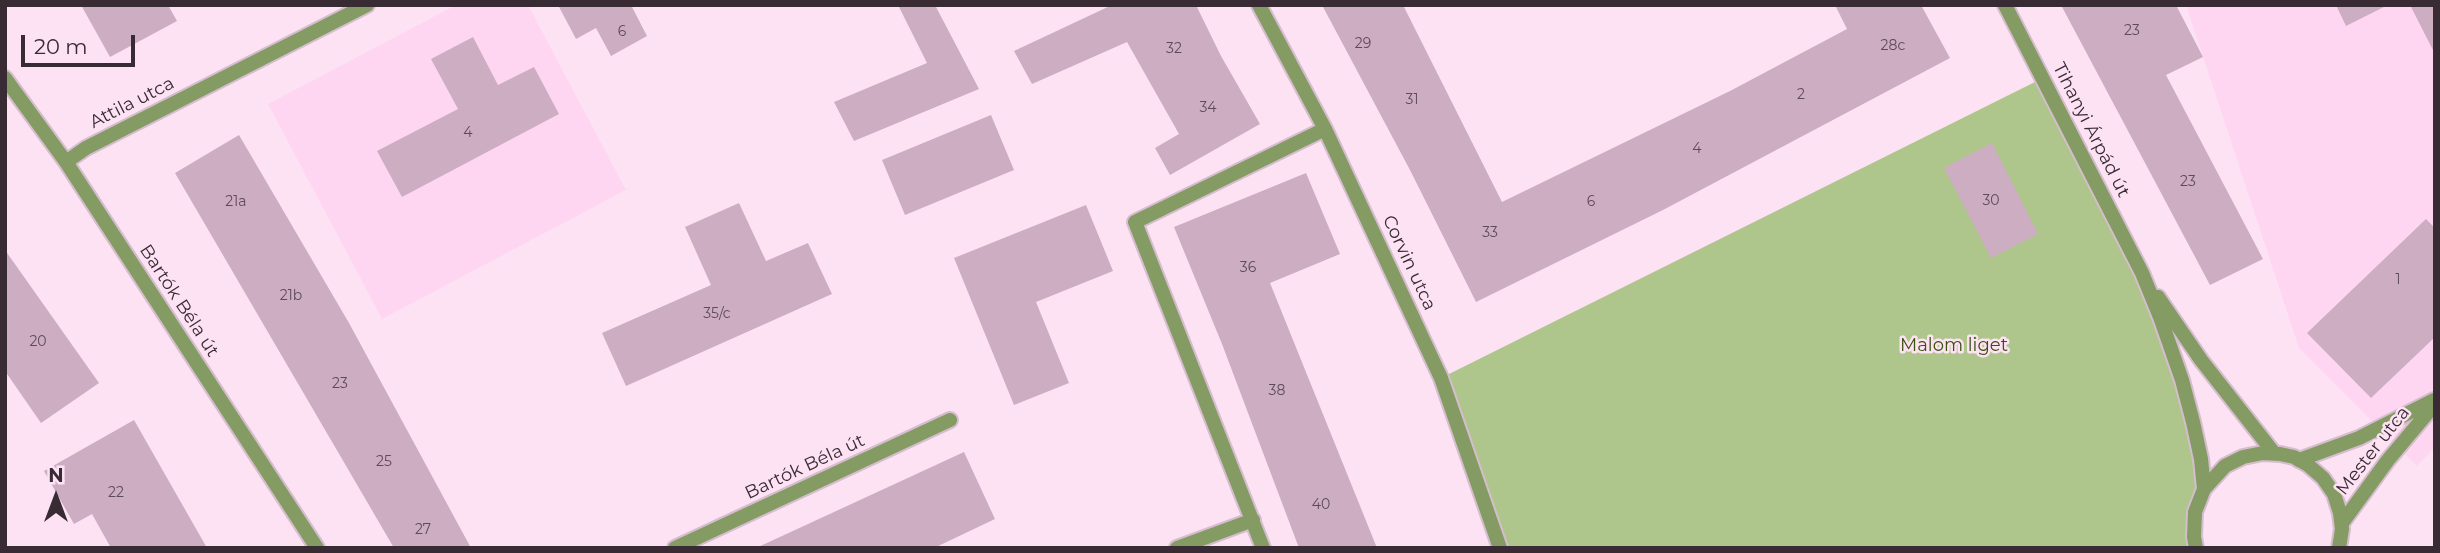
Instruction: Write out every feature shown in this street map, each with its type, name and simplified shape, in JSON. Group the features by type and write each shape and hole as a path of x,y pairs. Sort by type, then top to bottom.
{"street":[{"name":"Attila utca","path":"66,162 86,148 367,5"},
{"name":"Corvin utca","path":"1259,5 1325,129 1441,378 1500,548"},
{"name":"Tihanyi Árpád út","path":"2005,5 2142,273 2182,380 2199,449 2204,489"},
{"name":"Bartók Béla út","path":"5,78 66,162 317,548"},
{"path":"1263,548 1135,222 1325,129"},
{"name":"Tihanyi Árpád út","path":"2142,273 2202,360 2274,453"},
{"name":"Mester utca","path":"2300,460 2359,438 2435,402"},
{"name":"Mester utca","path":"2342,523 2435,402"},
{"name":"Bartók Béla út","path":"675,548 950,420"},
{"name":"Tihanyi Árpád út","path":"2196,548 2195,512 2204,489 2217,473 2234,461 2253,454 2274,453 2300,460 2316,471 2329,486 2338,503 2342,523 2339,548"},
{"path":"1177,548 1252,520"}],"shaded area":[{"path":"456,5 528,5 626,190 382,319 268,104"},
{"path":"2186,5 2435,5 2435,447 2417,466 2299,348"}],"green space":[{"name":"Malom liget","path":"2043,78 2142,273 2201,459 2196,548 1500,548 1441,378"}],"building":[{"path":"81,5 168,5 177,21 110,57"},
{"path":"558,5 631,5 647,36 611,56 596,28 576,39"},
{"path":"898,5 935,5 979,89 854,141 834,102 927,63"},
{"path":"1112,5 1196,5 1221,56 1260,124 1170,175 1155,148 1179,134 1127,42 1032,84 1014,51"},
{"path":"1322,5 1403,5 1502,202 1730,91 1847,29 1835,5 1921,5 1950,58 1663,210 1476,302 1410,170"},
{"path":"2061,5 2176,5 2203,57 2166,75 2263,259 2210,285"},
{"path":"2336,5 2388,5 2346,26"},
{"path":"2410,5 2435,5 2435,54"},
{"path":"473,37 498,85 534,67 559,114 402,197 377,151 458,109 431,59"},
{"path":"991,115 1014,170 905,215 882,160"},
{"path":"239,135 349,323 471,548 394,548 175,173"},
{"path":"1992,143 2038,234 1991,258 1944,168"},
{"path":"1306,173 1340,254 1270,283 1377,548 1299,548 1222,344 1174,227"},
{"path":"739,203 766,261 808,243 832,294 626,386 602,333 711,285 685,227"},
{"path":"1086,205 1113,271 1036,302 1069,383 1014,405 954,258"},
{"path":"2426,219 2435,228 2435,337 2371,398 2307,333"},
{"path":"5,250 99,383 41,423 5,371"},
{"path":"134,420 207,548 111,548 92,514 74,524 44,471"},
{"path":"964,452 995,519 934,548 756,548"}]}
